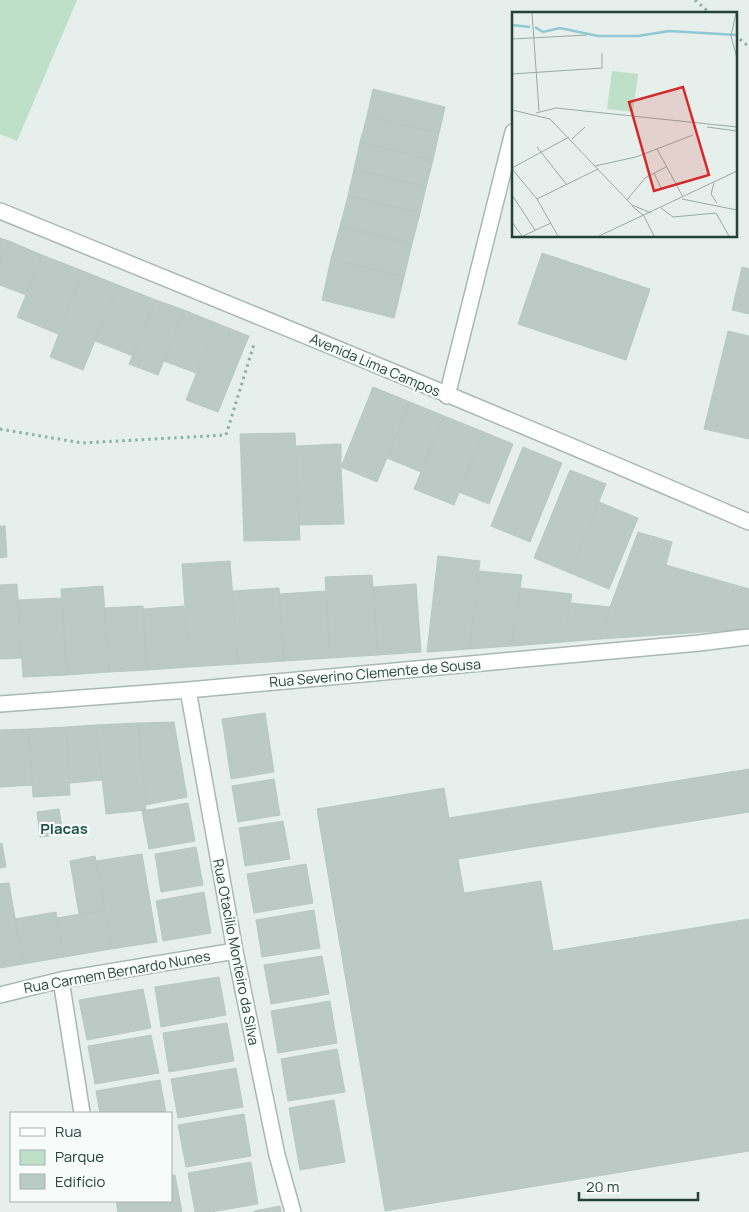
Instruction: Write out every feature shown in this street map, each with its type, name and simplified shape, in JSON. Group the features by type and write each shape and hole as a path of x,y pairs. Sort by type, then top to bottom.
{"street":[{"path":"447,396 512,136"},
{"name":"Avenida Lima Campos","path":"0,212 262,317 749,522"},
{"name":"Rua Severino Clemente de Sousa","path":"0,704 188,690 749,637"},
{"name":"Rua Otacílio Monteiro da Silva","path":"188,690 235,951 276,1155 293,1212"},
{"name":"Rua Carmem Bernardo Nunes","path":"0,995 61,980 235,951"},
{"path":"61,980 82,1112"}],"path":[{"path":"695,0 709,12"},
{"path":"736,36 749,47"},
{"path":"0,429 82,443 226,435 262,317"}],"green space":[{"path":"0,0 77,0 17,141 0,134"}],"building":[{"path":"373,89 445,107 439,133 367,116"},
{"path":"367,116 439,133 433,160 360,142"},
{"path":"360,142 433,160 426,187 354,169"},
{"path":"354,169 426,187 420,213 348,196"},
{"path":"348,196 420,213 412,244 340,226"},
{"path":"340,226 412,244 404,277 331,259"},
{"path":"0,238 9,241 0,263"},
{"path":"9,241 42,255 26,295 0,285 0,263"},
{"path":"542,253 650,289 626,360 518,324"},
{"path":"42,255 83,271 58,334 17,317"},
{"path":"331,259 404,277 394,318 322,300"},
{"path":"742,267 749,269 749,314 732,310"},
{"path":"83,271 118,285 83,370 50,357"},
{"path":"118,285 156,300 133,356 95,341"},
{"path":"156,300 184,310 158,375 129,364"},
{"path":"184,310 216,323 196,373 164,361"},
{"path":"216,323 249,336 218,412 186,400"},
{"path":"728,331 749,336 749,439 704,429"},
{"path":"373,387 410,402 377,482 341,467"},
{"path":"410,402 444,416 421,472 387,458"},
{"path":"444,416 484,432 454,505 414,489"},
{"path":"484,432 513,444 489,504 459,492"},
{"path":"295,433 300,540 244,541 240,434"},
{"path":"341,444 344,524 299,525 296,446"},
{"path":"523,447 562,463 530,542 491,526"},
{"path":"570,470 606,484 570,573 534,558"},
{"path":"599,502 638,518 609,589 570,573"},
{"path":"0,526 5,526 7,557 0,558"},
{"path":"638,532 672,542 666,565 749,589 749,629 600,639"},
{"path":"438,556 480,561 469,649 427,652"},
{"path":"230,561 238,664 189,667 182,564"},
{"path":"479,571 522,575 512,646 469,649"},
{"path":"372,575 378,655 330,658 325,577"},
{"path":"17,584 22,658 0,659 0,585"},
{"path":"416,584 421,652 378,655 373,587"},
{"path":"103,586 109,672 67,675 61,589"},
{"path":"279,588 284,661 238,664 233,591"},
{"path":"520,588 572,594 563,642 512,646"},
{"path":"326,591 330,658 284,661 279,594"},
{"path":"62,598 67,675 23,677 18,600"},
{"path":"571,603 610,607 600,639 563,642"},
{"path":"143,606 147,670 109,672 104,608"},
{"path":"184,606 189,667 147,670 143,609"},
{"path":"265,713 274,772 231,779 222,719"},
{"path":"174,722 187,797 146,805 138,723"},
{"path":"138,723 146,810 106,814 96,725"},
{"path":"96,725 102,780 70,783 66,727"},
{"path":"66,727 70,795 33,797 28,729"},
{"path":"28,729 33,785 0,787 0,730"},
{"path":"749,769 749,812 458,859 464,893 541,881 553,951 749,919 749,1151 385,1211 317,809 444,788 449,818"},
{"path":"274,779 280,815 238,822 232,786"},
{"path":"188,803 195,841 149,849 142,811"},
{"path":"59,809 63,834 40,837 37,812"},
{"path":"283,821 290,859 245,866 239,828"},
{"path":"2,843 6,867 0,868 0,844"},
{"path":"196,847 203,885 161,892 155,854"},
{"path":"142,854 157,942 111,949 96,861"},
{"path":"95,856 105,910 79,914 70,861"},
{"path":"306,864 313,903 254,913 247,874"},
{"path":"9,883 23,964 0,968 0,884"},
{"path":"204,892 211,933 163,941 156,901"},
{"path":"105,910 111,949 64,957 57,918"},
{"path":"314,910 320,948 262,957 256,920"},
{"path":"56,912 64,957 23,964 15,919"},
{"path":"322,956 329,994 271,1004 264,965"},
{"path":"219,977 226,1015 161,1027 155,987"},
{"path":"143,989 151,1028 87,1040 79,1000"},
{"path":"330,1001 337,1043 278,1053 271,1011"},
{"path":"227,1023 234,1061 169,1072 163,1033"},
{"path":"151,1035 159,1073 95,1084 88,1046"},
{"path":"337,1049 345,1092 288,1101 281,1059"},
{"path":"236,1068 243,1107 178,1118 171,1079"},
{"path":"160,1080 166,1112 100,1112 96,1091"},
{"path":"334,1100 345,1162 300,1170 289,1108"},
{"path":"244,1114 251,1156 186,1167 178,1125"},
{"path":"251,1162 258,1204 211,1212 195,1212 188,1173"},
{"path":"175,1175 182,1212 118,1212 116,1202 172,1202 172,1176"},
{"path":"280,1206 281,1212 254,1212 254,1211"}],"district":[{"name":"Placas","path":"64,829"}]}
